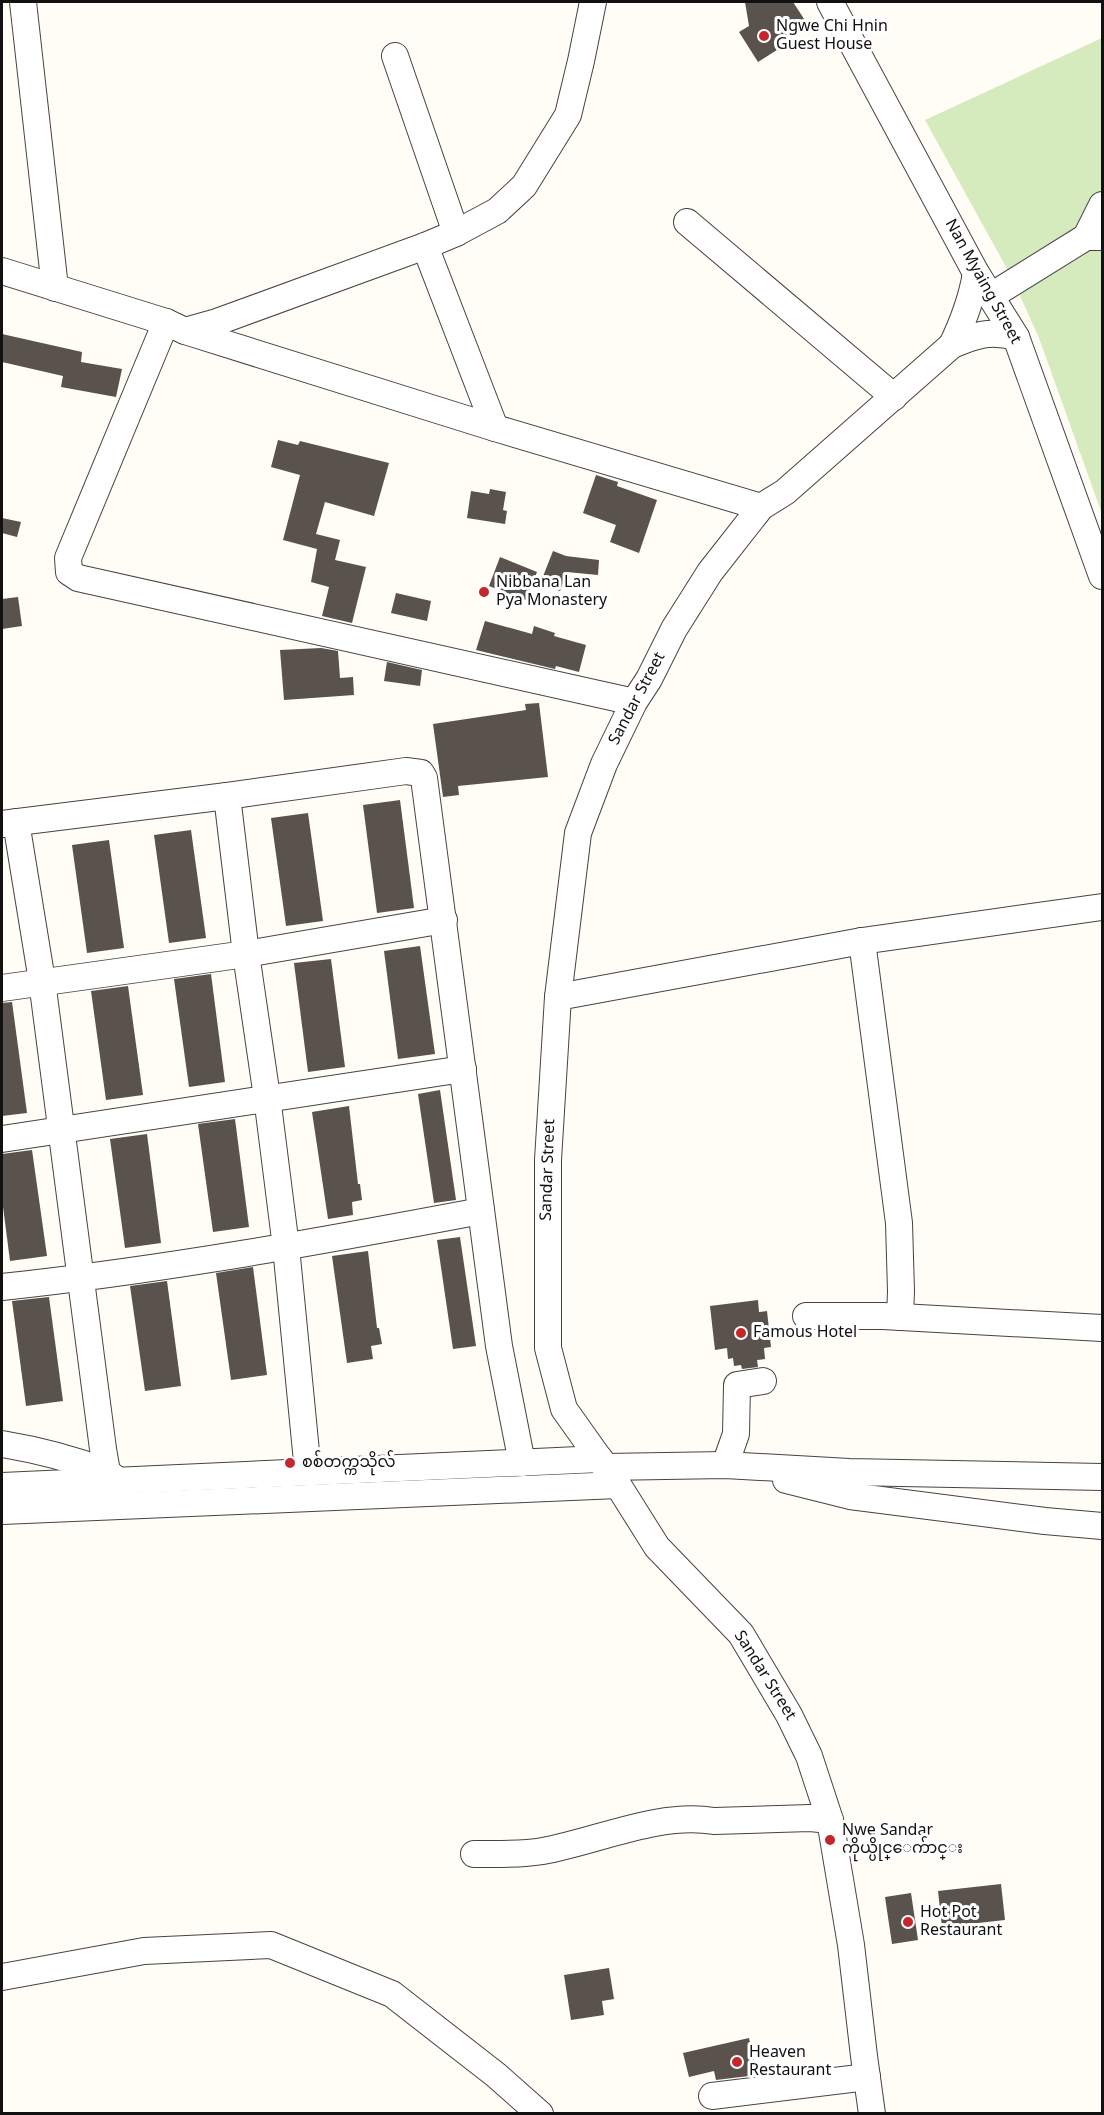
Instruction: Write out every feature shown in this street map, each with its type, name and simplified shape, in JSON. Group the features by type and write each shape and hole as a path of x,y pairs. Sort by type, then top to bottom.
{"street":[{"path":"24,2 55,288"},
{"path":"176,327 216,322 425,246 456,233 497,211 524,186 567,115 593,2"},
{"name":"Nan Myaing Street","path":"830,2 976,273 1016,337 1102,576"},
{"path":"395,56 456,233"},
{"path":"991,296 1094,237 1102,205"},
{"path":"687,222 894,397"},
{"path":"425,246 495,428"},
{"path":"2,271 495,428 761,507"},
{"path":"952,345 973,292 976,273"},
{"path":"176,327 68,558 69,572 78,578 634,702"},
{"name":"Sandar Street","path":"872,2114 851,1945 830,1820 804,1746 789,1715 741,1634 657,1547 608,1471 564,1409 548,1348 548,1160 558,997 578,833 604,764 634,702 649,680 674,629 710,572 761,507 785,492 952,345 978,334 998,333 1016,337"},
{"path":"112,1476 103,1449 42,981 9,823 406,771 421,773 424,778 499,1346 522,1463"},
{"path":"227,796 286,1247 308,1472"},
{"path":"558,997 862,941 1102,907"},
{"path":"2,988 246,954 444,920"},
{"path":"862,941 899,1223 900,1317"},
{"path":"2,1139 463,1069"},
{"path":"2,1287 82,1279 286,1247 481,1211"},
{"path":"806,1316 900,1317 1102,1328"},
{"path":"725,1465 736,1434 737,1385 763,1381"},
{"path":"2,1444 64,1457 112,1476"},
{"path":"2,1486 112,1476 308,1472 522,1463 608,1471"},
{"path":"725,1465 850,1496 1102,1526"},
{"path":"2,1511 725,1465 849,1472 1102,1477"},
{"path":"474,1854 518,1854 545,1850 622,1830 677,1819 698,1818 714,1821 810,1818 830,1820"},
{"path":"2,1977 144,1951 271,1945 392,1994 496,2074 540,2114"},
{"path":"712,2096 867,2078"}],"green space":[{"path":"1102,38 1102,514 1039,338 1011,276 925,120"}],"building":[{"path":"745,2 793,2 808,25 789,38 791,41 758,62 739,32 749,26"},
{"path":"2,334 82,352 81,362 122,369 116,397 61,387 63,376 2,362"},
{"path":"278,440 298,445 300,441 389,463 374,516 325,502 316,534 340,540 335,560 366,567 352,623 322,616 329,587 311,582 317,549 283,540 300,475 271,467"},
{"path":"596,475 618,482 617,486 657,500 639,553 610,542 616,525 583,513"},
{"path":"490,489 506,492 503,510 507,511 505,524 467,518 471,491 489,494"},
{"path":"2,518 21,522 17,537 2,533"},
{"path":"553,551 566,556 599,560 598,575 567,572 560,591 540,584"},
{"path":"500,557 537,572 526,600 489,586"},
{"path":"396,593 431,601 427,621 391,613"},
{"path":"18,597 22,626 2,629 2,599"},
{"path":"485,621 532,634 534,626 555,633 554,636 586,645 579,672 556,666 555,669 476,650"},
{"path":"321,648 338,651 340,678 353,677 354,695 284,700 280,650"},
{"path":"387,662 422,670 420,686 384,681"},
{"path":"539,703 548,777 458,786 459,795 443,797 433,724 526,710 525,704"},
{"path":"400,800 414,908 377,913 363,805"},
{"path":"308,813 323,921 286,926 271,818"},
{"path":"191,830 206,938 169,943 154,835"},
{"path":"109,840 124,948 87,953 72,845"},
{"path":"420,946 435,1054 398,1059 384,951"},
{"path":"331,959 345,1067 308,1072 294,963"},
{"path":"211,974 225,1082 189,1087 174,979"},
{"path":"128,986 143,1095 106,1100 91,991"},
{"path":"12,1002 27,1113 2,1116 2,1003"},
{"path":"440,1090 456,1200 434,1203 418,1094"},
{"path":"349,1106 362,1200 352,1202 353,1215 328,1219 312,1112"},
{"path":"235,1119 249,1227 213,1232 198,1124"},
{"path":"147,1134 161,1243 125,1248 110,1139"},
{"path":"32,1150 47,1256 10,1261 2,1199 2,1154"},
{"path":"460,1237 476,1346 453,1349 437,1240"},
{"path":"368,1251 377,1328 379,1328 382,1344 371,1346 373,1359 347,1363 332,1256"},
{"path":"253,1267 267,1375 231,1380 216,1273"},
{"path":"167,1281 181,1386 145,1391 130,1286"},
{"path":"49,1297 63,1401 26,1406 12,1301"},
{"path":"758,1300 759,1312 767,1311 771,1347 764,1348 765,1359 757,1360 758,1367 742,1369 741,1365 734,1366 733,1358 728,1359 727,1348 715,1350 710,1306"},
{"path":"1001,1884 1005,1920 942,1927 938,1891"},
{"path":"911,1893 918,1940 892,1944 885,1897"},
{"path":"609,1968 614,1999 602,2001 604,2015 571,2020 564,1975"},
{"path":"749,2038 757,2075 716,2080 714,2071 689,2077 683,2053"}],"place":[{"name":"Ngwe Chi Hnin Guest House","path":"764,36"},
{"name":"Nibbana Lan Pya Monastery","path":"484,592"},
{"name":"Famous Hotel","path":"741,1333"},
{"name":"စစ်‌တက္ကသိုလ်","path":"290,1463"},
{"name":"Nwe Sandar ကိုယ္ပိုင္ေက်ာင္း","path":"830,1840"},
{"name":"Hot Pot Restaurant","path":"908,1922"},
{"name":"Heaven Restaurant","path":"737,2062"}]}
